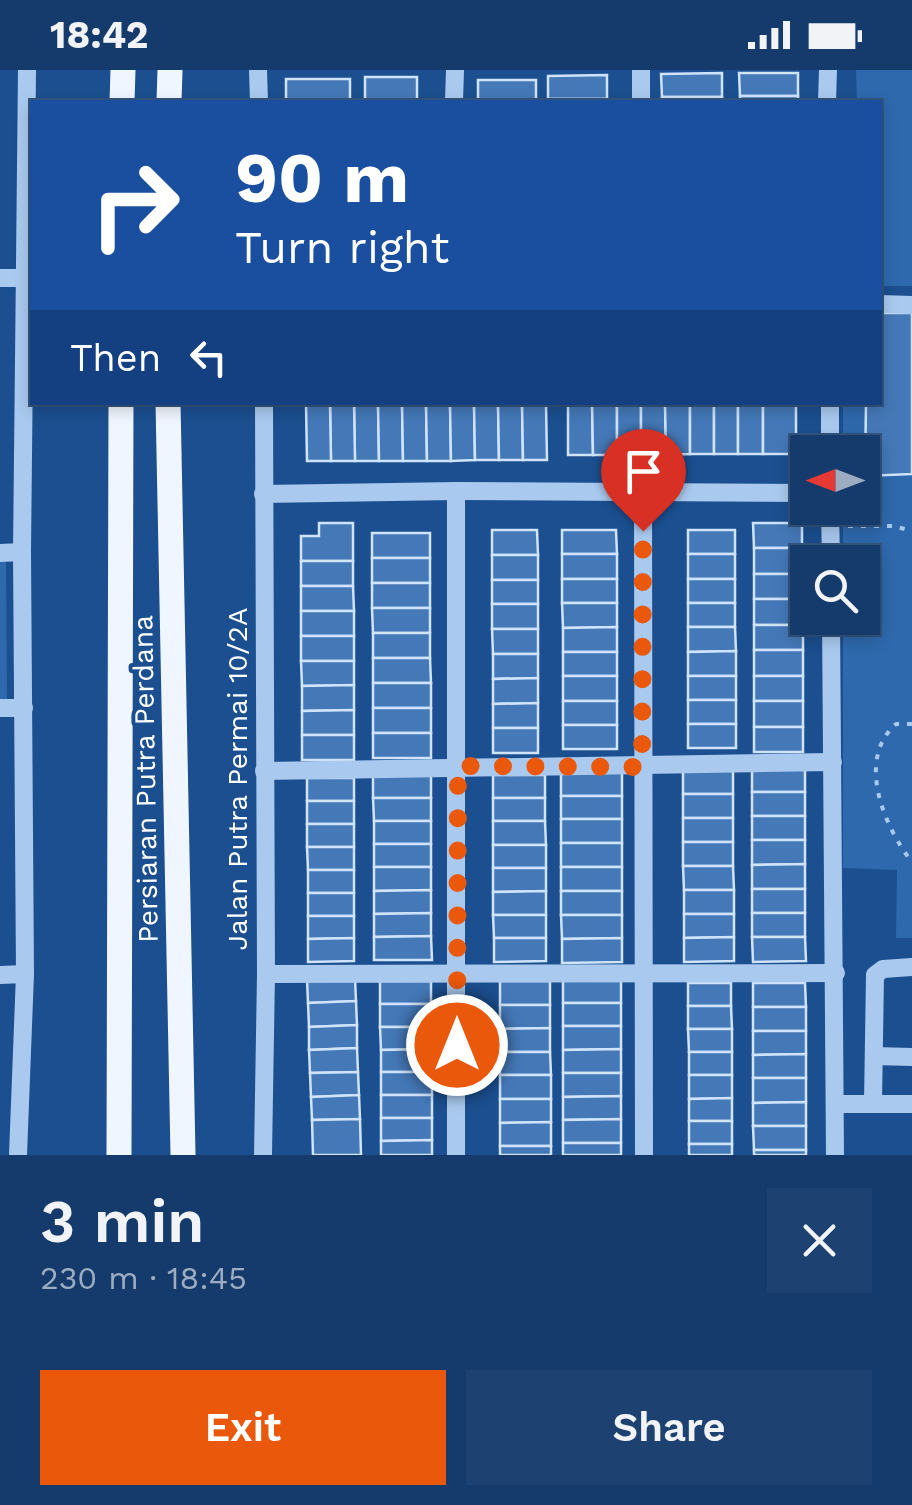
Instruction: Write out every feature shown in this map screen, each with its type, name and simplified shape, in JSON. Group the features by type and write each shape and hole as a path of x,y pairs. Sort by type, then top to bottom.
{"main road":[{"path":"122,70 122,100"},
{"path":"169,100 170,70"},
{"name":"Persiaran Putra Perdana","path":"118,1155 122,405"},
{"name":"Persiaran Putra Perdana","path":"168,405 183,1155"}],"street":[{"path":"18,1155 25,974 22,552 27,70"},
{"path":"258,70 259,100"},
{"path":"454,100 455,70"},
{"path":"641,70 641,100"},
{"path":"827,100 828,70"},
{"path":"0,278 25,278"},
{"path":"882,304 912,305"},
{"name":"Jalan Putra Permai 10/2A","path":"263,1155 264,405"},
{"path":"830,405 830,435"},
{"path":"456,491 456,1155"},
{"path":"643,492 644,1155"},
{"path":"263,494 790,493"},
{"path":"0,553 22,552"},
{"path":"831,635 835,1155"},
{"path":"0,708 24,708"},
{"path":"264,770 833,762"},
{"path":"872,1103 875,975 882,969 912,967"},
{"path":"266,974 836,973"},
{"path":"0,974 25,974"},
{"path":"874,1056 912,1058"},
{"path":"835,1104 912,1104"}],"path":[{"path":"843,526 893,526 912,532"},
{"path":"912,724 896,724 888,731 876,768 880,800 912,862"}],"shaded area":[{"path":"856,70 912,70 912,286 882,286 882,100 857,100"},
{"path":"912,330 912,938 896,938 897,870 843,868 843,635 880,635 880,545 843,545 843,525 880,525 880,435 843,435 843,405 882,405"},
{"path":"0,559 6,559 7,705 0,705"}],"building":[{"path":"722,73 722,97 662,97 661,74"},
{"path":"739,73 798,73 798,96 740,96"},
{"path":"607,75 607,99 548,99 548,76"},
{"path":"365,77 417,77 417,100 365,100"},
{"path":"286,79 350,79 350,100 286,100"},
{"path":"478,80 536,80 536,100 478,100"},
{"path":"740,96 798,96 798,100 740,100"},
{"path":"662,97 722,97 722,100"},
{"path":"882,313 912,313 912,474 880,475 880,435 866,435 866,405 882,405"},
{"path":"306,405 330,405 331,461 307,461"},
{"path":"330,405 354,405 355,461 331,461"},
{"path":"354,405 378,405 379,461 355,461"},
{"path":"378,405 402,405 403,461 379,461"},
{"path":"402,405 426,405 427,461 403,461"},
{"path":"426,405 450,405 451,461 427,461"},
{"path":"450,405 474,405 475,460 451,461"},
{"path":"474,405 498,405 499,460 475,460"},
{"path":"498,405 522,405 523,460 499,460"},
{"path":"522,405 546,405 547,460 523,460"},
{"path":"568,405 592,405 593,455 568,455"},
{"path":"592,405 617,405 617,455 593,455"},
{"path":"617,405 641,405 641,455 617,455"},
{"path":"641,405 665,405 666,455 641,455"},
{"path":"665,405 690,405 690,454 666,455"},
{"path":"690,405 714,405 714,454 690,454"},
{"path":"714,405 738,405 738,454 714,454"},
{"path":"738,405 763,405 763,454 738,454"},
{"path":"763,405 796,405 796,435 790,435 790,454 763,454"},
{"path":"319,523 353,523 353,561 301,561 301,536 319,536"},
{"path":"753,523 802,525 802,545 754,548"},
{"path":"492,530 537,530 538,555 492,555"},
{"path":"562,530 616,530 617,554 562,554"},
{"path":"688,530 735,530 735,554 688,554"},
{"path":"372,533 430,533 430,558 372,558"},
{"path":"754,548 790,548 790,574 754,574"},
{"path":"562,554 617,554 617,579 562,579"},
{"path":"688,554 735,554 735,579 688,579"},
{"path":"492,555 538,555 538,580 492,580"},
{"path":"372,558 430,558 430,583 372,583"},
{"path":"301,561 353,561 353,586 301,586"},
{"path":"754,574 790,574 790,599 754,599"},
{"path":"562,579 617,579 617,603 562,603"},
{"path":"688,579 735,579 735,603 688,603"},
{"path":"492,580 538,580 538,604 492,604"},
{"path":"372,583 430,583 430,608 372,608"},
{"path":"301,586 353,586 354,611 301,611"},
{"path":"754,599 790,599 790,625 754,625"},
{"path":"562,603 617,603 617,627 563,628"},
{"path":"688,603 735,603 735,627 688,627"},
{"path":"492,604 538,604 538,629 492,629"},
{"path":"372,608 430,608 430,633 373,633"},
{"path":"301,611 354,611 354,636 301,636"},
{"path":"754,625 790,625 790,635 803,635 803,650 754,650"},
{"path":"617,627 617,652 563,652 563,628"},
{"path":"688,627 735,627 736,651 688,652"},
{"path":"492,629 538,629 538,654 493,654"},
{"path":"373,633 430,633 430,658 373,658"},
{"path":"301,636 354,636 354,661 301,661"},
{"path":"754,650 803,650 803,676 754,676"},
{"path":"736,651 736,676 688,676 688,652"},
{"path":"563,652 617,652 617,676 563,676"},
{"path":"493,654 538,654 538,678 493,679"},
{"path":"373,658 430,658 431,683 373,683"},
{"path":"301,661 354,661 354,685 302,686"},
{"path":"563,676 617,676 617,701 563,701"},
{"path":"688,676 736,676 736,700 688,700"},
{"path":"754,676 803,676 803,701 754,701"},
{"path":"538,678 538,703 493,704 493,679"},
{"path":"373,683 431,683 431,708 373,708"},
{"path":"354,685 354,710 302,711 302,686"},
{"path":"688,700 736,700 736,724 688,724"},
{"path":"563,701 617,701 617,725 563,725"},
{"path":"754,701 803,701 803,727 754,727"},
{"path":"538,703 538,728 493,728 493,704"},
{"path":"373,708 431,708 431,733 373,733"},
{"path":"354,710 354,735 302,735 302,711"},
{"path":"688,724 736,724 736,748 688,748"},
{"path":"563,725 617,725 617,749 563,749"},
{"path":"754,727 803,727 803,752 754,752"},
{"path":"493,728 538,728 538,753 493,753"},
{"path":"373,733 431,733 431,758 373,758"},
{"path":"302,735 354,735 354,760 302,760"},
{"path":"805,767 805,792 752,792 752,768"},
{"path":"683,770 733,770 733,794 683,794"},
{"path":"561,772 622,772 622,796 561,796"},
{"path":"373,775 431,775 431,798 373,798"},
{"path":"493,775 545,775 545,798 493,798"},
{"path":"307,778 354,778 354,801 307,801"},
{"path":"752,792 805,792 805,816 752,816"},
{"path":"683,794 733,794 733,818 683,818"},
{"path":"561,796 622,796 622,819 561,819"},
{"path":"373,798 431,798 431,821 374,821"},
{"path":"493,798 545,798 545,821 493,821"},
{"path":"307,801 354,801 354,824 307,824"},
{"path":"752,816 805,816 805,840 752,840"},
{"path":"683,818 733,818 733,842 683,842"},
{"path":"561,819 622,819 622,843 561,843"},
{"path":"374,821 431,821 431,844 374,844"},
{"path":"493,821 545,821 546,845 493,845"},
{"path":"307,824 354,824 354,847 307,847"},
{"path":"752,840 805,840 805,864 752,865"},
{"path":"683,842 733,842 733,866 683,866"},
{"path":"561,843 622,843 622,867 561,867"},
{"path":"374,844 431,844 431,867 374,867"},
{"path":"493,845 546,845 546,868 493,868"},
{"path":"307,847 354,847 354,870 308,870"},
{"path":"805,864 805,889 752,889 752,865"},
{"path":"683,866 733,866 734,890 684,890"},
{"path":"374,867 431,867 431,890 374,891"},
{"path":"561,867 622,867 622,891 561,891"},
{"path":"493,868 546,868 546,891 493,892"},
{"path":"308,870 354,870 354,893 308,893"},
{"path":"752,889 805,889 805,913 752,913"},
{"path":"431,890 431,913 374,914 374,891"},
{"path":"684,890 734,890 734,914 684,914"},
{"path":"546,891 546,915 493,915 493,892"},
{"path":"561,891 622,891 622,915 561,915"},
{"path":"308,893 354,893 354,916 308,916"},
{"path":"431,913 431,936 374,937 374,914"},
{"path":"752,913 805,913 805,937 752,937"},
{"path":"684,914 734,914 734,937 684,938"},
{"path":"493,915 546,915 546,938 494,938"},
{"path":"561,915 622,915 622,938 562,939"},
{"path":"308,916 354,916 354,938 308,939"},
{"path":"431,936 432,960 374,960 374,937"},
{"path":"734,937 734,961 684,962 684,938"},
{"path":"752,937 805,937 806,961 753,962"},
{"path":"354,938 354,961 308,962 308,939"},
{"path":"494,938 546,938 546,961 494,962"},
{"path":"622,938 622,962 562,963 562,939"},
{"path":"355,978 356,1001 308,1003 307,979"},
{"path":"621,979 621,1003 563,1003 563,980"},
{"path":"380,981 431,981 431,1004 380,1004"},
{"path":"500,981 550,981 550,1005 500,1005"},
{"path":"688,983 731,983 731,1006 688,1006"},
{"path":"753,983 805,983 806,1007 753,1007"},
{"path":"356,1001 357,1025 309,1027 308,1003"},
{"path":"563,1003 621,1003 621,1026 563,1026"},
{"path":"380,1004 431,1004 431,1027 380,1027"},
{"path":"500,1005 550,1005 550,1028 500,1029"},
{"path":"688,1006 731,1006 732,1029 688,1029"},
{"path":"753,1007 806,1007 806,1031 753,1031"},
{"path":"357,1025 357,1048 309,1050 309,1027"},
{"path":"563,1026 621,1026 621,1049 563,1050"},
{"path":"380,1027 431,1027 432,1049 381,1050"},
{"path":"550,1028 550,1052 500,1052 500,1029"},
{"path":"688,1029 732,1029 732,1052 689,1052"},
{"path":"753,1031 806,1031 806,1054 753,1055"},
{"path":"357,1048 358,1072 310,1073 309,1050"},
{"path":"432,1049 432,1072 381,1072 381,1050"},
{"path":"621,1049 621,1073 563,1073 563,1050"},
{"path":"500,1052 550,1052 551,1075 500,1075"},
{"path":"689,1052 732,1052 732,1075 689,1075"},
{"path":"806,1054 806,1078 753,1078 753,1055"},
{"path":"358,1072 359,1095 311,1097 310,1073"},
{"path":"381,1072 432,1072 432,1095 381,1095"},
{"path":"563,1073 621,1073 621,1096 563,1097"},
{"path":"500,1075 551,1075 551,1099 500,1099"},
{"path":"689,1075 732,1075 732,1098 689,1099"},
{"path":"753,1078 806,1078 806,1102 753,1103"},
{"path":"359,1095 360,1119 312,1120 311,1097"},
{"path":"381,1095 432,1095 432,1118 381,1118"},
{"path":"621,1096 621,1119 563,1120 563,1097"},
{"path":"732,1098 732,1121 689,1121 689,1099"},
{"path":"500,1099 551,1099 551,1122 500,1123"},
{"path":"806,1102 806,1126 753,1126 753,1103"},
{"path":"381,1118 432,1118 432,1140 381,1141"},
{"path":"360,1119 361,1155 313,1155 312,1120"},
{"path":"621,1119 621,1143 563,1143 563,1120"},
{"path":"689,1121 732,1121 732,1144 689,1144"},
{"path":"551,1122 551,1146 500,1146 500,1123"},
{"path":"753,1126 806,1126 806,1150 754,1150"},
{"path":"432,1140 432,1155 381,1155 381,1141"},
{"path":"563,1143 621,1143 621,1155 563,1155"},
{"path":"689,1144 732,1144 732,1155 689,1155"},
{"path":"500,1146 551,1146 551,1155 500,1155"},
{"path":"754,1150 806,1150 806,1155 754,1155"}],"route":[{"path":"457,1045 458,766 642,767 643,531"}]}
